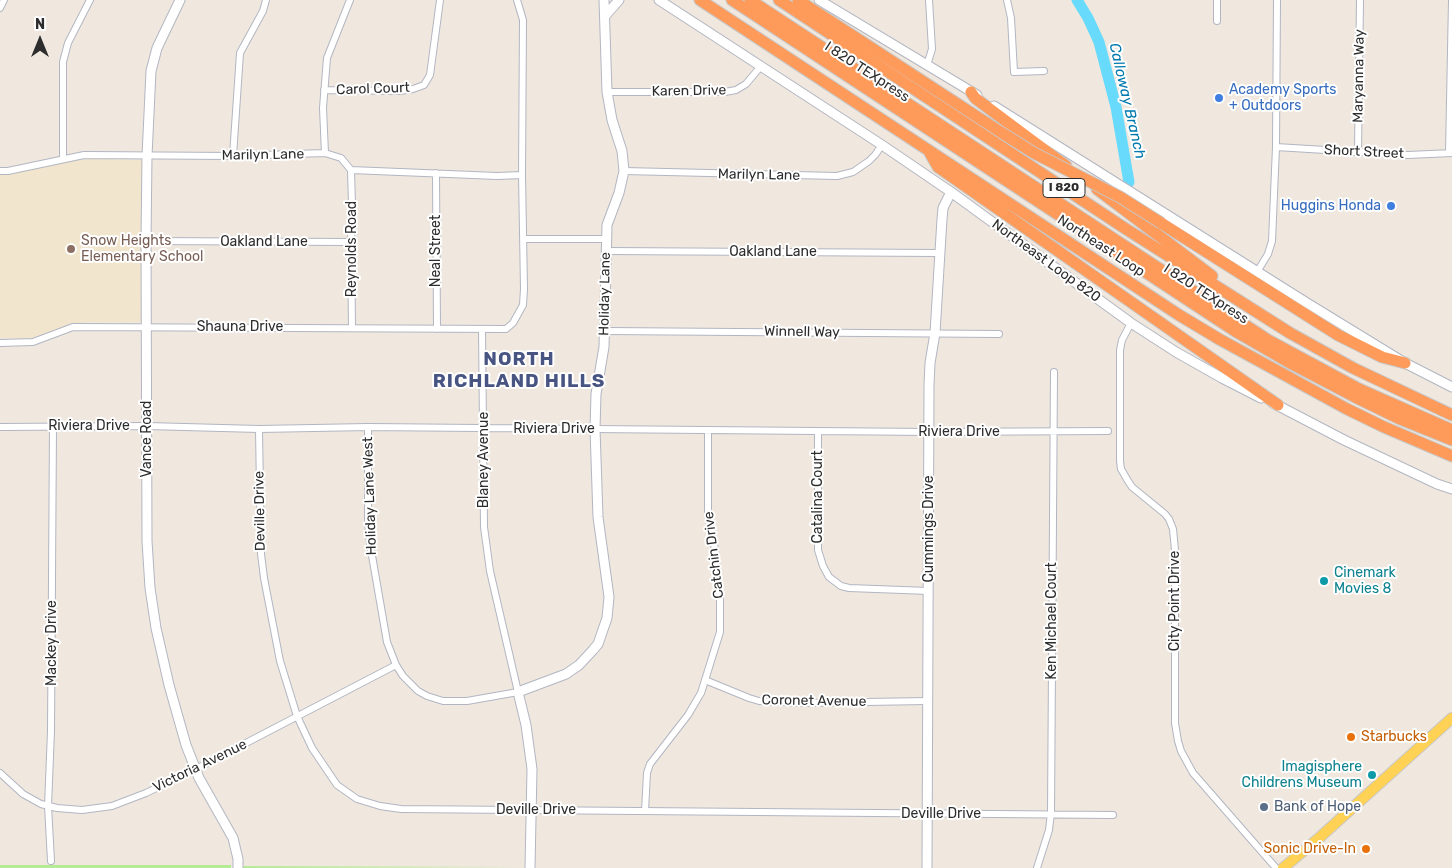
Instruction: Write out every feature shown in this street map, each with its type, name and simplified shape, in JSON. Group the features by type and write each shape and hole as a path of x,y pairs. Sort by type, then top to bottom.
{"highway":[{"name":"Northeast Loop","path":"700,0 1219,339 1347,409 1452,456"},
{"name":"I 820 TEXpress","path":"732,0 1235,331 1355,397 1400,419 1452,440"},
{"name":"I 820 TEXpress","path":"750,0 1240,323 1359,389 1452,430"},
{"name":"Northeast Loop","path":"779,0 1126,229 1290,333 1353,368 1452,415"},
{"path":"798,0 1002,133 1034,152 1161,218 1338,335 1382,357 1405,364"},
{"path":"972,92 975,98 1230,289 1345,359 1353,368"},
{"path":"927,150 938,167 1278,405"}],"main road":[{"path":"1283,868 1325,833 1452,718"}],"street":[{"path":"0,8 4,0"},
{"path":"63,158 63,62 68,43 90,0"},
{"name":"Vance Road","path":"180,0 157,48 152,71 147,156 146,241 147,541 152,608 169,684 186,745 200,778 233,838 238,868"},
{"path":"233,156 240,53 263,11 266,0"},
{"path":"325,153 323,124 324,90 330,49 350,0"},
{"name":"Carol Court","path":"324,90 400,91 424,85 430,75 440,0"},
{"path":"482,329 506,329 513,322 523,305 522,17 518,0"},
{"name":"Holiday Lane","path":"518,692 566,674 579,665 598,644 607,618 609,597 598,517 595,429 596,394 603,362 607,225 619,194 624,171 622,150 613,126 607,92 604,0"},
{"path":"605,16 619,0"},
{"name":"Northeast Loop 820","path":"659,0 882,144 1176,352 1222,378 1344,440 1437,484 1452,489"},
{"path":"819,0 972,92 1117,184 1161,218 1257,272 1405,364 1452,387"},
{"path":"927,65 932,48 929,0"},
{"path":"1007,0 1011,18 1014,72 1044,70"},
{"path":"1217,0 1217,21"},
{"path":"1257,272 1268,254 1272,241 1276,147 1277,0"},
{"name":"Maryanna Way","path":"1358,152 1360,0"},
{"path":"1451,153 1452,0"},
{"name":"Karen Drive","path":"607,92 725,92 736,90 746,84 761,66"},
{"name":"Marilyn Lane","path":"624,171 837,176 853,172 869,161 882,144"},
{"name":"Short Street","path":"1276,147 1408,155 1451,153"},
{"name":"Marilyn Lane","path":"0,171 84,155 233,156 325,153 341,158 351,170"},
{"path":"351,170 522,175"},
{"name":"Reynolds Road","path":"351,170 352,328"},
{"name":"Neal Street","path":"436,173 437,329"},
{"name":"Cummings Drive","path":"927,868 930,362 944,208 952,192"},
{"path":"524,239 606,240"},
{"name":"Oakland Lane","path":"146,241 351,242"},
{"name":"Oakland Lane","path":"606,251 940,253"},
{"name":"City Point Drive","path":"1131,322 1121,345 1120,461 1128,481 1164,514 1172,524 1175,550 1175,723 1178,741 1181,751 1193,773 1276,868"},
{"name":"Shauna Drive","path":"0,343 33,342 73,327 482,329"},
{"name":"Blaney Avenue","path":"482,329 484,513 490,571 530,748 532,769 530,868"},
{"name":"Winnell Way","path":"604,331 999,334"},
{"name":"Ken Michael Court","path":"1037,868 1049,830 1051,814 1054,372"},
{"name":"Mackey Drive","path":"51,860 48,806 51,721 53,426"},
{"name":"Riviera Drive","path":"0,427 147,426 259,429 368,427 929,432 1108,431"},
{"name":"Holiday Lane West","path":"368,427 368,521 370,544 387,642 396,665 403,676 418,691 443,701 467,701 518,692"},
{"name":"Deville Drive","path":"259,429 261,554 280,661 297,716 312,748 338,785 357,799 380,806 401,809 1113,815"},
{"name":"Catchin Drive","path":"644,811 647,773 650,764 688,715 701,692 720,632 720,601 715,549 708,515 708,430"},
{"name":"Catalina Court","path":"818,431 818,550 822,566 836,583 849,588 929,591"},
{"name":"Victoria Avenue","path":"0,773 23,794 41,804 57,808 82,810 112,806 146,793 196,769 396,665"},
{"name":"Coronet Avenue","path":"705,680 759,701 802,703 928,701"}],"shaded area":[{"name":"Snow Heights Elementary School","path":"88,159 142,160 141,322 87,322 67,326 31,338 0,338 0,175"}],"green space":[{"path":"0,865 231,865 231,868 0,868"},
{"path":"242,866 526,867 242,868"}],"waterway":[{"name":"Calloway Branch","path":"1077,0 1099,42 1116,107 1129,182"}],"place":[{"name":"Academy Sports + Outdoors","path":"1219,98"},
{"name":"Huggins Honda","path":"1391,206"},
{"name":"Snow Heights Elementary School","path":"71,249"},
{"name":"Cinemark Movies 8","path":"1324,581"},
{"name":"Starbucks","path":"1351,737"},
{"name":"Imagisphere Childrens Museum","path":"1372,775"},
{"name":"Bank of Hope","path":"1264,807"},
{"name":"Sonic Drive-In","path":"1366,849"}],"district":[{"name":"NORTH RICHLAND HILLS","path":"519,371"}]}
